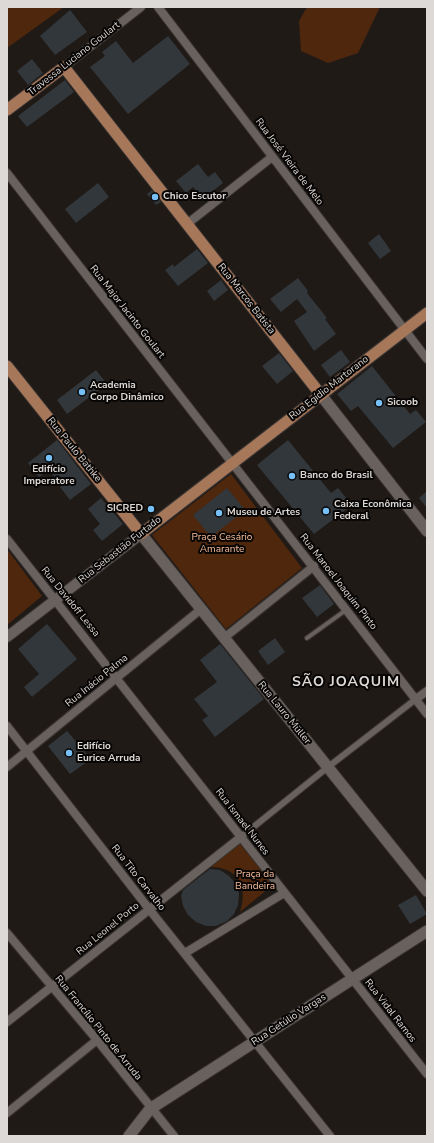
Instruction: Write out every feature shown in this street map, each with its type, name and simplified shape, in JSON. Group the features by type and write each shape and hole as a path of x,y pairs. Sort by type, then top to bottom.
{"main road":[{"name":"Travessa Luciano Goulart","path":"7,110 64,67"},
{"name":"Rua Marcos Batista","path":"64,67 427,531"},
{"name":"Rua Egídio Martorano","path":"232,463 427,313"},
{"name":"Rua Paulo Bathke","path":"7,366 141,534"},
{"name":"Rua Sebastião Furtado","path":"141,534 232,463"},
{"name":"Rua Lauro Müller","path":"141,534 200,610 427,891"},
{"name":"Rua Getúlio Vargas","path":"129,1136 150,1109 427,931"}],"street":[{"name":"Travessa Luciano Goulart","path":"64,67 141,7"},
{"name":"Rua José Vieira de Melo","path":"158,7 427,359"},
{"path":"187,224 272,157"},
{"name":"Rua Major Jacinto Goulart","path":"7,173 232,463"},
{"name":"Rua Manoel Joaquim Pinto","path":"232,463 314,566 427,714"},
{"name":"Rua Sebastião Furtado","path":"7,637 141,534"},
{"name":"Rua Davidoff Lessa","path":"8,541 117,677"},
{"path":"224,638 314,566"},
{"name":"Rua Inácio Palma","path":"7,767 200,610"},
{"name":"Rua Ismael Nunes","path":"117,677 351,979"},
{"path":"241,837 427,690"},
{"name":"Rua Tito Carvalho","path":"7,726 330,1136"},
{"name":"Rua Leonel Porto","path":"7,1022 149,908 241,837"},
{"path":"185,953 284,893"},
{"name":"Rua Francílio Pinto de Arruda","path":"7,933 97,1040 150,1109 174,1136"},
{"name":"Rua Vidal Ramos","path":"351,979 427,1074"},
{"path":"7,1114 97,1040"}],"lane":[{"path":"307,638 347,609"}],"green space":[{"path":"7,7 64,7 7,48"},
{"path":"307,7 380,7 358,53 328,63 301,51 299,21"},
{"name":"Praça Cesário Amarante","path":"231,474 302,568 226,629 152,535"},
{"path":"7,549 42,596 7,625"},
{"name":"Praça da Bandeira","path":"241,841 275,883 240,912 243,893 238,879 226,870 208,867"}],"building":[{"path":"70,10 87,32 55,55 40,36"},
{"path":"168,36 190,64 128,114 90,67 105,56 102,52 116,41 133,63"},
{"path":"32,59 43,73 28,85 17,71"},
{"path":"65,80 74,92 27,127 18,116"},
{"path":"198,164 208,177 215,172 223,183 203,199 193,187 186,193 176,181"},
{"path":"98,183 109,197 76,223 65,209"},
{"name":"Chico Escutor","path":"152,190 161,202 156,205 147,194"},
{"path":"379,234 391,251 380,259 368,243"},
{"path":"197,249 208,263 178,286 165,270 173,264 174,267"},
{"path":"298,278 308,291 307,293 327,318 325,319 336,334 314,351 294,321 307,312 297,299 281,312 270,299"},
{"path":"221,280 228,290 214,301 207,291"},
{"path":"341,350 350,362 330,377 321,365"},
{"path":"279,353 293,371 277,384 262,366"},
{"path":"372,366 410,414 416,410 426,422 393,448 358,406 351,411 337,394"},
{"name":"Academia Corpo Dinâmico","path":"96,370 107,384 67,414 57,400"},
{"path":"57,440 91,484 70,500 60,487 62,486 49,470 39,477 28,463"},
{"name":"Banco do Brasil","path":"288,440 331,493 338,488 352,505 314,534 257,465"},
{"name":"Museu de Artes","path":"227,488 245,510 211,537 193,515"},
{"path":"427,491 427,508 419,498"},
{"path":"101,498 123,524 102,541 93,530 100,524 88,509"},
{"path":"320,585 334,604 317,617 302,598"},
{"path":"47,624 77,659 32,697 24,687 39,674 18,649"},
{"path":"275,638 285,652 268,665 258,651"},
{"path":"220,644 264,699 215,737 202,720 208,716 194,699 217,682 200,660"},
{"name":"Edifício Eurice Arruda","path":"67,731 91,759 70,774 48,746"},
{"path":"210,869 220,870 229,876 236,884 239,894 238,905 234,914 227,921 216,926 206,926 196,922 188,915 183,906 181,896 183,890"},
{"path":"416,895 427,914 410,924 398,905"}],"place":[{"name":"Chico Escutor","path":"155,197"},
{"name":"Academia Corpo Dinâmico","path":"82,392"},
{"name":"Sicoob","path":"379,403"},
{"name":"Edifício Imperatore","path":"49,458"},
{"name":"Banco do Brasil","path":"292,476"},
{"name":"SICRED","path":"151,509"},
{"name":"Caixa Econômica Federal","path":"326,511"},
{"name":"Museu de Artes","path":"219,513"},
{"name":"Edifício Eurice Arruda","path":"69,753"}],"district":[{"name":"SÃO JOAQUIM","path":"346,683"}]}
